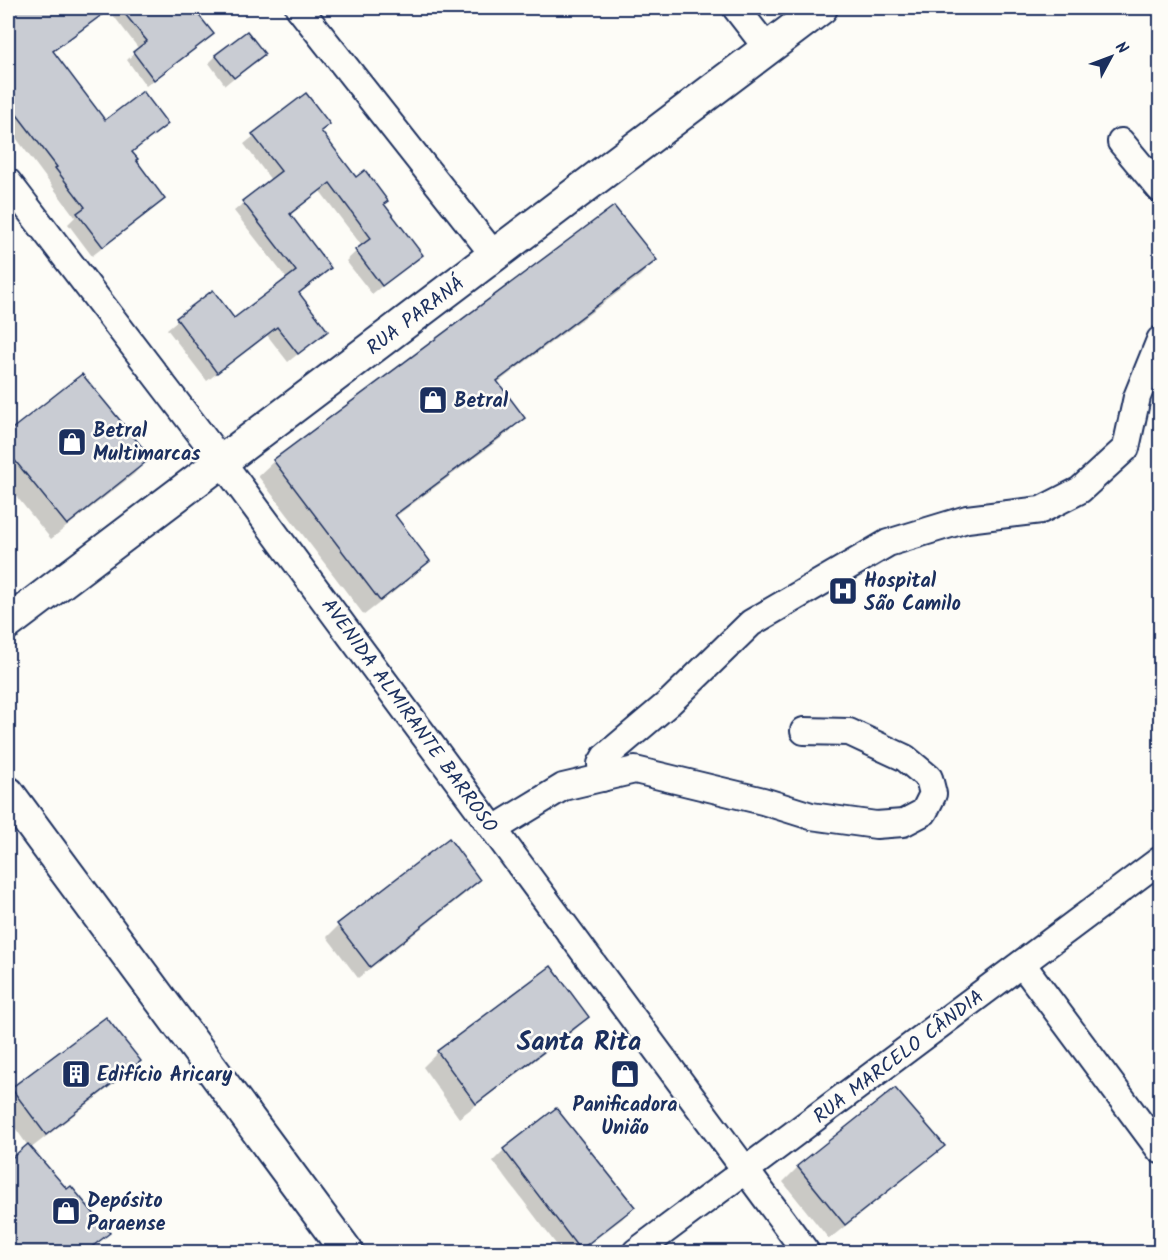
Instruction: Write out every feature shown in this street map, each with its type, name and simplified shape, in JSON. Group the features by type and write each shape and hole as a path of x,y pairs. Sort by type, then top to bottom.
{"main road":[{"name":"RUA PARANÁ","path":"8,623 822,8"},
{"path":"8,793 347,1252"}],"street":[{"path":"299,8 494,255"},
{"path":"736,8 767,48"},
{"path":"1121,142 1161,189"},
{"name":"AVENIDA ALMIRANTE BARROSO","path":"8,182 222,462 806,1252"},
{"path":"602,778 601,764 605,757 670,702 751,623 888,543 967,519 1041,510 1080,490 1126,448 1137,397 1161,340"},
{"path":"494,829 563,787 635,771 763,801 811,816 876,825 903,823 924,812 933,794 929,778 905,758 849,732 804,731"},
{"name":"RUA MARCELO CÂNDIA","path":"636,1252 1161,860"},
{"path":"1022,964 1161,1150"}],"building":[{"path":"8,8 111,8 53,51 105,120 143,91 168,124 132,152 165,199 103,247 77,213 85,207 8,103"},
{"path":"120,8 193,8 214,34 154,80 133,52 147,41"},
{"path":"247,31 265,54 234,78 215,55"},
{"path":"306,93 330,124 321,131 356,177 365,170 388,201 384,204 423,255 382,286 355,250 371,238 330,183 290,214 331,268 299,293 328,331 298,354 277,327 217,373 176,318 213,290 234,318 296,271 242,201 281,171 252,134"},
{"name":"Betral","path":"614,206 657,260 497,381 525,418 395,515 430,561 380,601 273,460"},
{"name":"Betral Multimarcas","path":"82,374 151,458 67,525 8,452 8,432"},
{"path":"449,838 480,880 370,967 337,924"},
{"path":"551,966 589,1017 476,1104 437,1051"},
{"name":"Edifício Aricary","path":"106,1017 141,1061 46,1135 11,1088"},
{"path":"895,1088 945,1146 845,1225 797,1166"},
{"path":"556,1108 635,1207 580,1250 503,1149"},
{"path":"28,1144 67,1189 71,1186 110,1233 85,1252 8,1252 8,1161"}],"place":[{"name":"Betral","path":"433,400"},
{"name":"Betral Multimarcas","path":"72,442"},
{"name":"Hospital São Camilo","path":"843,591"},
{"name":"Edifício Aricary","path":"76,1074"},
{"name":"Panificadora União","path":"625,1074"},
{"name":"Depósito Paraense","path":"66,1211"}],"district":[{"name":"Santa Rita","path":"579,1041"}]}
